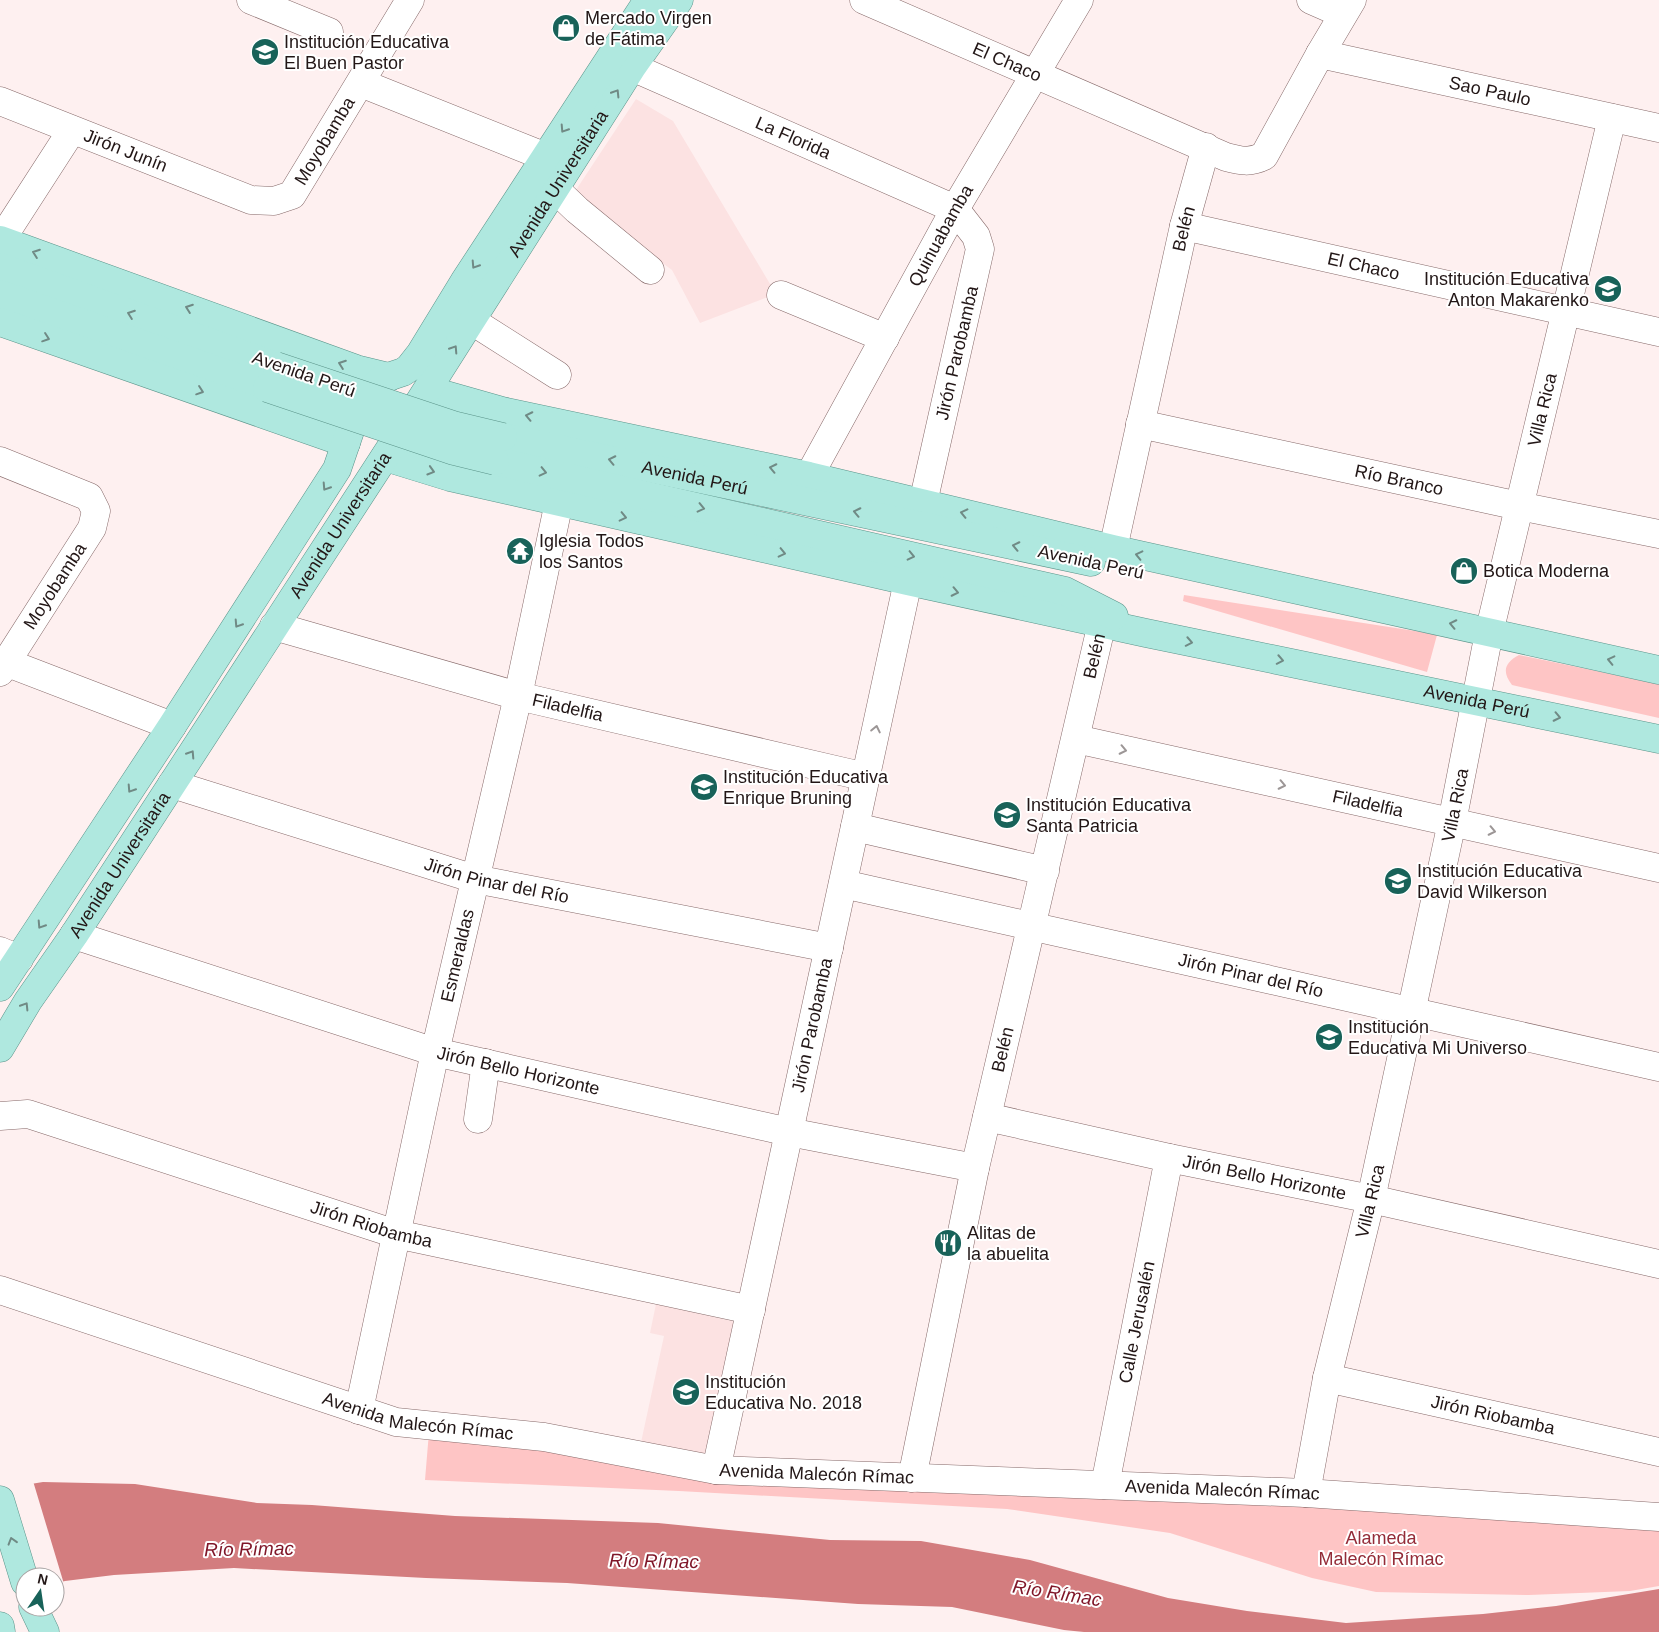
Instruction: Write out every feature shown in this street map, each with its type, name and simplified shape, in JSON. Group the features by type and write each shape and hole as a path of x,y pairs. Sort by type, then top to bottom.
{"main road":[{"name":"Avenida Universitaria","path":"0,987 9,955 172,726 337,469 353,422 362,404 376,384 382,379 409,368 420,354 464,282 648,0"},
{"name":"Avenida Universitaria","path":"0,1048 28,1001 74,935 385,457 632,67 679,0"},
{"name":"Avenida Perú","path":"1,240 356,369 389,377"},
{"name":"Avenida Perú","path":"0,267 454,451 499,449 1185,582 1408,615"},
{"name":"Avenida Perú","path":"0,294 272,377"},
{"path":"0,322 346,443"},
{"name":"Avenida Perú","path":"428,390 502,411 809,476 1113,549 1659,670"},
{"name":"Avenida Perú","path":"499,449 1065,591 1146,633"},
{"name":"Avenida Perú","path":"385,457 450,477 908,581 1146,633 1659,739"},
{"path":"0,1500 20,1567"},
{"path":"38,1617 45,1632"},
{"path":"0,1626 1,1632"}],"street":[{"path":"251,0 329,32"},
{"name":"Moyobamba","path":"251,200 274,201 292,195 410,0"},
{"name":"El Chaco","path":"864,0 1206,147"},
{"name":"Quinuabamba","path":"809,476 956,209 1079,0"},
{"path":"1206,147 1243,162 1255,161 1264,156 1348,7 1311,0"},
{"name":"Sao Paulo","path":"1320,54 1659,128"},
{"name":"La Florida","path":"632,67 956,209"},
{"path":"361,83 546,157"},
{"name":"Jirón Junín","path":"0,101 251,200"},
{"name":"Villa Rica","path":"1306,1493 1327,1378 1371,1199 1452,822 1489,632 1612,118"},
{"path":"1,240 72,130"},
{"name":"Belén","path":"1113,549 1184,226 1206,147"},
{"path":"555,189 577,210 650,270"},
{"name":"Jirón Parobamba","path":"923,503 980,249 976,236 956,209"},
{"name":"El Chaco","path":"1184,226 1659,332"},
{"path":"781,295 885,338"},
{"path":"472,321 557,375"},
{"name":"Río Branco","path":"1140,424 1659,534"},
{"name":"Moyobamba","path":"0,460 89,497 96,511 92,528 2,665"},
{"name":"Esmeraldas","path":"359,1410 436,1052 518,696 558,502"},
{"name":"Jirón Parobamba","path":"716,1470 908,581"},
{"name":"Belén","path":"912,1478 975,1168 1102,623"},
{"name":"Filadelfia","path":"274,626 518,696 866,777"},
{"path":"2,665 172,726"},
{"name":"Filadelfia","path":"1076,739 1659,868"},
{"name":"Jirón Pinar del Río","path":"172,784 475,879 829,948"},
{"path":"855,827 1045,871"},
{"name":"Jirón Pinar del Río","path":"843,884 1659,1067"},
{"name":"Jirón Bello Horizonte","path":"74,935 436,1052 789,1132 975,1168"},
{"path":"478,1118 486,1063"},
{"name":"Jirón Riobamba","path":"1,1121 14,1114 28,1114 396,1234 751,1310"},
{"name":"Jirón Bello Horizonte","path":"987,1117 1169,1158 1371,1199 1659,1264"},
{"name":"Calle Jerusalén","path":"1105,1486 1169,1158"},
{"name":"Avenida Malecón Rímac","path":"0,1290 396,1422 544,1437 716,1470 1306,1493 1659,1517"},
{"name":"Jirón Riobamba","path":"1327,1378 1659,1452"}],"shaded area":[{"path":"636,99 673,121 776,294 700,323 672,270 572,196"},
{"name":"Institución Educativa No. 2018","path":"656,1304 736,1322 705,1462 640,1447 664,1336 650,1333"}],"green space":[{"path":"1184,595 1437,635 1427,672 1183,601"},
{"path":"1519,655 1659,684 1659,718 1512,685 1507,676 1506,668 1510,661"},
{"name":"Alameda Malecón Rímac","path":"429,1432 561,1446 1659,1523 1659,1586 1630,1591 1529,1595 1376,1592 1312,1578 1170,1533 1007,1509 679,1491 425,1480"}],"water":[{"name":"Río Rímac","path":"43,1482 135,1484 257,1503 312,1505 455,1516 658,1523 830,1540 921,1541 1030,1560 1168,1598 1247,1611 1346,1623 1483,1614 1556,1606 1659,1589 1659,1632 1084,1632 1064,1630 952,1607 858,1604 567,1583 234,1568 114,1575 65,1581 65,1567 49,1567 0,1489"}],"pier":[{"path":"33,1481 59,1567 15,1567 15,1599 0,1603 0,1487"}],"place":[{"name":"Mercado Virgen de Fátima","path":"566,28"},
{"name":"Institución Educativa El Buen Pastor","path":"265,52"},
{"name":"Institución Educativa Anton Makarenko","path":"1608,289"},
{"name":"Iglesia Todos los Santos","path":"520,551"},
{"name":"Botica Moderna","path":"1464,571"},
{"name":"Institución Educativa Enrique Bruning","path":"704,787"},
{"name":"Institución Educativa Santa Patricia","path":"1007,815"},
{"name":"Institución Educativa David Wilkerson","path":"1398,881"},
{"name":"Institución Educativa Mi Universo","path":"1329,1037"},
{"name":"Alitas de la abuelita","path":"948,1243"},
{"name":"Institución Educativa No. 2018","path":"686,1392"}]}
